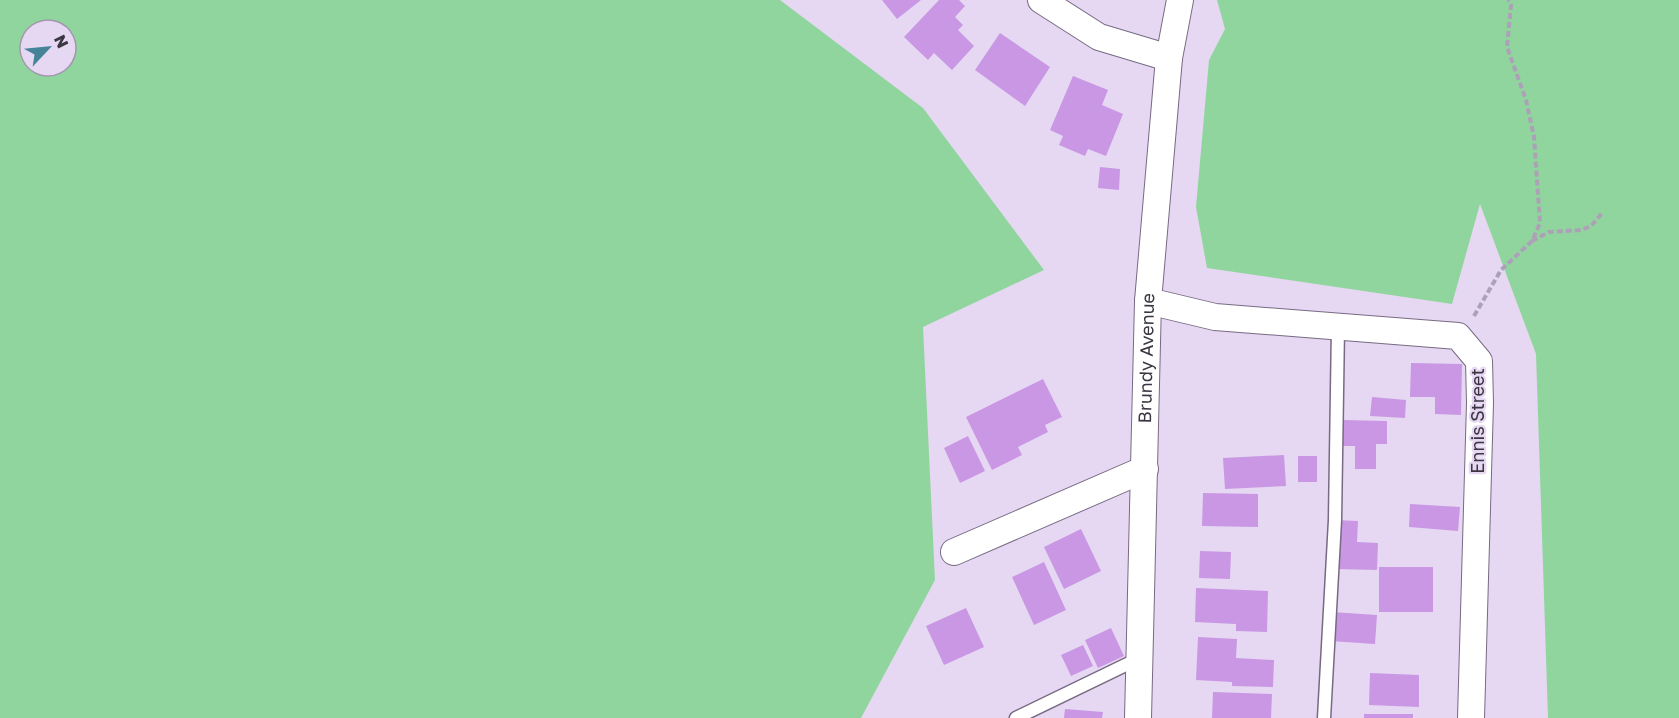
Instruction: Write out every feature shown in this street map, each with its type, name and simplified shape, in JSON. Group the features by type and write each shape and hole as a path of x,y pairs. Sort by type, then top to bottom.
{"street":[{"path":"1041,0 1099,37 1169,58"},
{"name":"Brundy Avenue","path":"1138,718 1148,301 1169,58 1180,0"},
{"name":"Ennis Street","path":"1148,301 1215,317 1458,336 1479,361 1480,403 1471,718"},
{"path":"954,552 1145,470"}],"lane":[{"path":"1324,718 1335,520 1338,327"},
{"path":"1016,718 1140,657"}],"path":[{"path":"1508,0 1511,5 1507,47 1526,100 1534,137 1540,223 1532,241"},
{"path":"1474,316 1501,270 1532,241 1550,232 1581,230 1591,226 1603,212"}],"green space":[{"path":"0,0 780,0 923,108 1044,270 923,327 935,580 861,718 0,718"},
{"path":"1217,0 1679,0 1679,718 1548,718 1536,354 1480,204 1452,304 1207,268 1196,207 1209,60 1225,29"}],"building":[{"path":"882,0 921,0 897,19"},
{"path":"939,0 959,0 965,6 955,17 963,25 958,30 974,46 952,70 934,53 928,60 904,37"},
{"path":"1000,33 1050,67 1025,106 975,70"},
{"path":"1073,76 1108,90 1102,105 1123,114 1106,156 1088,149 1085,156 1059,145 1063,136 1050,130"},
{"path":"1100,167 1120,169 1119,190 1098,188"},
{"path":"1411,363 1462,364 1461,415 1435,414 1435,397 1410,397"},
{"path":"1043,379 1062,417 1045,425 1048,432 1018,447 1022,455 992,470 966,417"},
{"path":"1372,397 1406,400 1405,418 1370,416"},
{"path":"1343,420 1387,421 1387,444 1376,444 1376,469 1355,469 1355,446 1343,446"},
{"path":"968,436 985,471 960,483 944,448"},
{"path":"1284,455 1286,486 1225,489 1223,458"},
{"path":"1298,456 1317,456 1317,482 1298,482"},
{"path":"1203,493 1258,494 1258,527 1202,526"},
{"path":"1410,504 1460,507 1458,531 1409,527"},
{"path":"1335,520 1358,521 1357,542 1378,543 1377,570 1334,569"},
{"path":"1081,529 1101,571 1064,589 1044,547"},
{"path":"1200,551 1231,552 1230,579 1199,578"},
{"path":"1044,562 1066,610 1034,625 1012,577"},
{"path":"1379,567 1433,567 1433,612 1379,612"},
{"path":"1196,588 1268,591 1267,632 1236,631 1236,624 1195,622"},
{"path":"966,608 984,647 944,665 926,626"},
{"path":"1332,612 1377,615 1375,644 1330,641"},
{"path":"1111,628 1124,656 1098,668 1085,640"},
{"path":"1198,637 1237,639 1236,658 1274,660 1273,687 1232,686 1232,682 1196,680"},
{"path":"1083,645 1093,666 1071,676 1061,655"},
{"path":"1370,673 1419,675 1419,707 1369,705"},
{"path":"1213,692 1272,694 1271,718 1212,718"},
{"path":"1065,709 1103,712 1102,718 1064,718"},
{"path":"1364,714 1413,714 1413,718 1364,718"}]}
